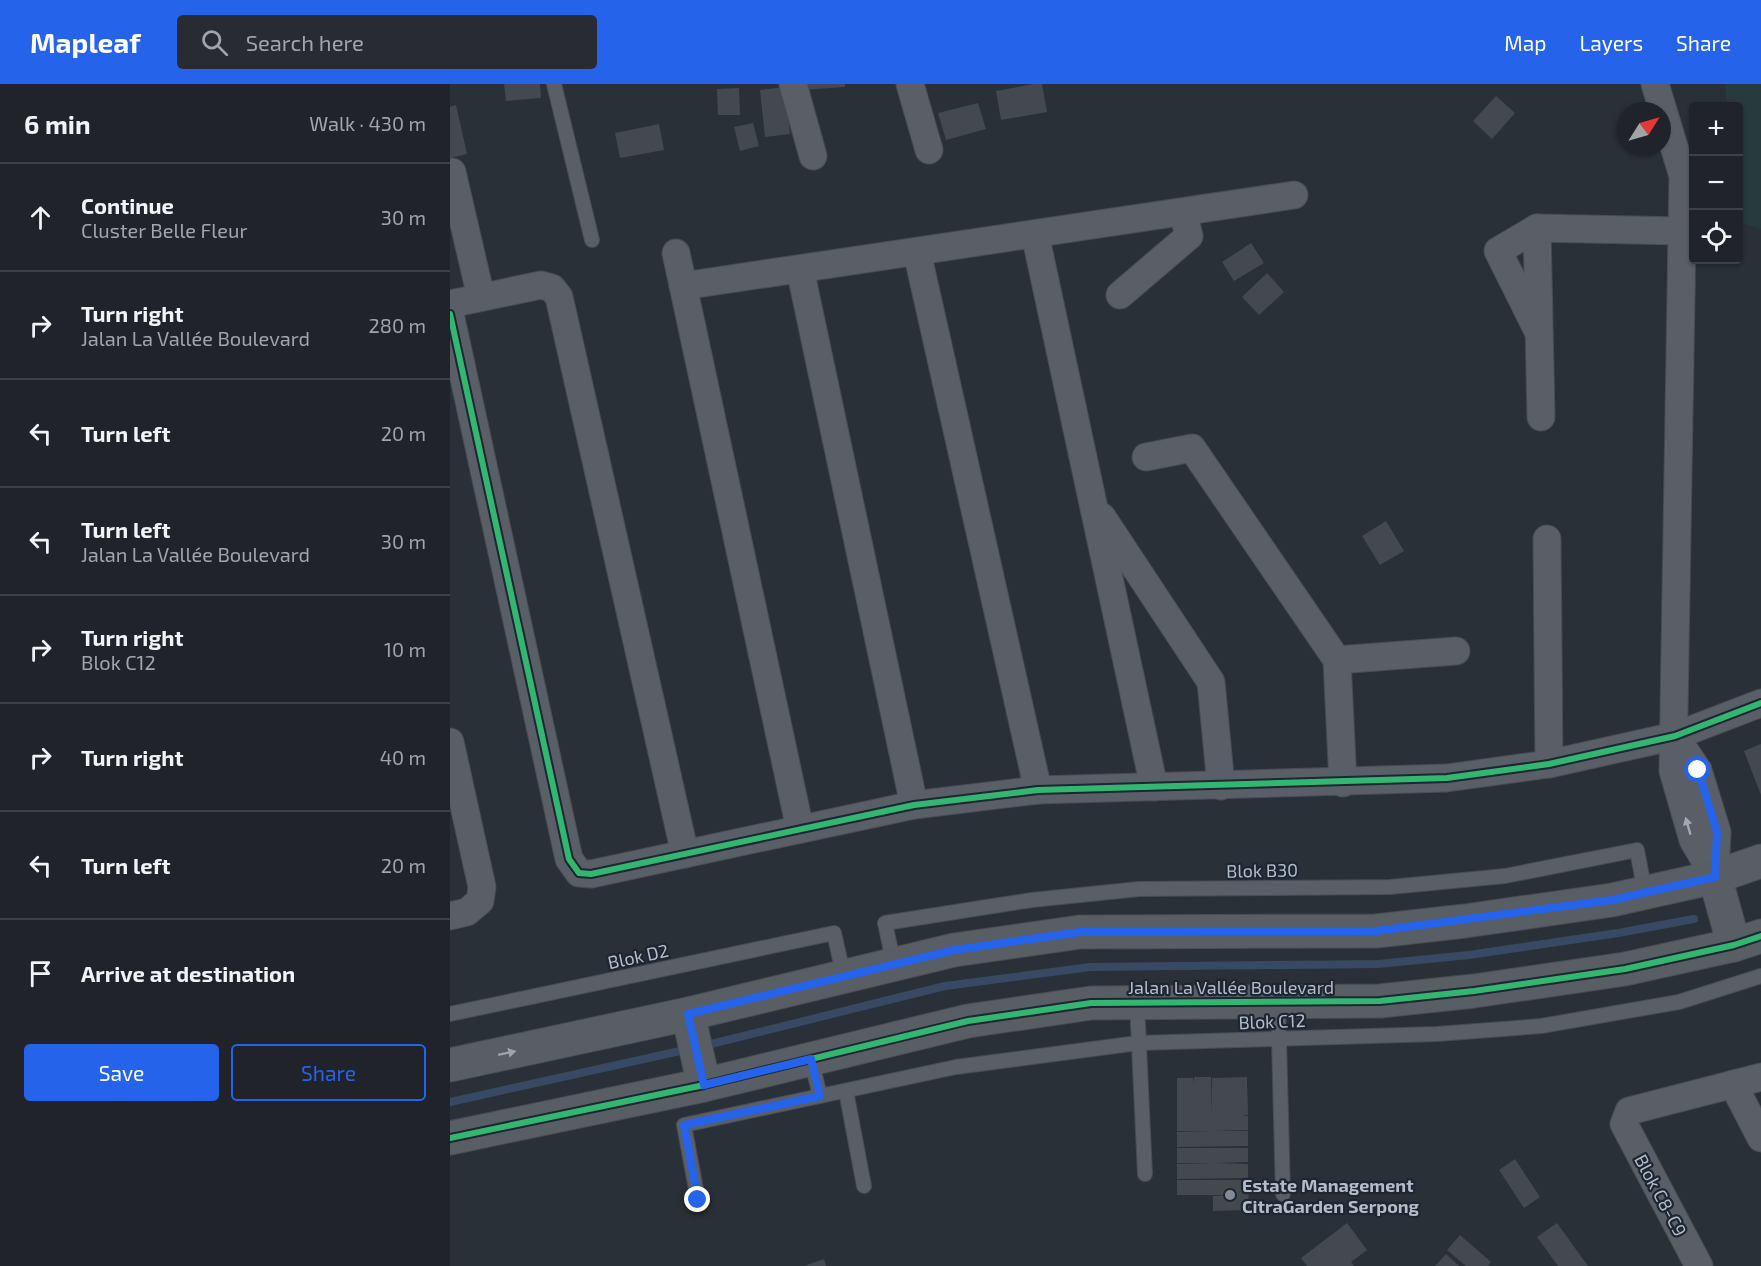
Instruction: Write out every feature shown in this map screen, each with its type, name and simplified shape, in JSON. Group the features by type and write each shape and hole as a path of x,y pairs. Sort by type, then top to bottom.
{"street":[{"path":"793,84 813,156"},
{"path":"910,84 929,150"},
{"path":"1654,84 1683,176 1675,736 1698,770 1717,832 1715,877 1748,940"},
{"path":"450,173 452,172 481,297"},
{"path":"683,286 1294,195"},
{"path":"1120,295 1189,236 1184,212"},
{"path":"1539,333 1498,251 1537,228 1682,231"},
{"path":"1537,228 1541,417"},
{"path":"1035,234 1154,787"},
{"path":"917,252 1038,790"},
{"path":"676,253 801,829"},
{"path":"800,269 914,805"},
{"path":"450,304 541,285 552,288 559,297 685,854"},
{"path":"450,314 569,859 579,873 591,874 914,805 1038,790 1343,783 1447,778 1549,764 1675,736 1761,703"},
{"path":"1146,456 1192,448 1337,660 1343,783"},
{"path":"1093,504 1211,682 1221,786"},
{"path":"1547,539 1549,764"},
{"path":"1337,660 1456,651"},
{"path":"450,742 482,887 480,901 467,912 450,916"},
{"path":"450,1065 688,1014 954,950 1080,932 1376,931 1612,900 1715,877 1761,861"},
{"name":"Jalan La Vallée Boulevard","path":"450,1138 704,1085 968,1021 1090,1004 1380,1001 1474,991 1625,969 1748,940"},
{"path":"688,1014 704,1085"},
{"path":"1761,1077 1734,1084 1761,1138"},
{"name":"Blok C8-C9","path":"1699,1266 1624,1124 1629,1112 1734,1084"}],"lane":[{"path":"554,84 592,240"},
{"name":"Blok B30","path":"894,965 885,923 1032,900 1139,889 1390,887 1506,876 1637,850 1646,893"},
{"name":"Blok D2","path":"450,1014 834,933 844,977"},
{"name":"Blok C12","path":"698,1200 684,1125 820,1096 956,1068 1138,1043 1437,1034 1541,1026 1679,1002 1761,976"},
{"path":"1278,1002 1283,1194"},
{"path":"1137,1003 1145,1174"},
{"path":"811,1059 820,1096"},
{"path":"846,1091 864,1186"}],"green space":[{"path":"1725,84 1761,84 1761,229 1743,223 1743,102 1727,102"}],"building":[{"path":"504,84 540,84 541,98 506,101"},
{"path":"802,84 845,84 845,87 803,90"},
{"path":"1042,84 1047,112 1001,120 996,91"},
{"path":"785,87 790,134 765,137 760,90"},
{"path":"739,88 740,115 718,115 717,89"},
{"path":"1496,96 1515,113 1492,139 1473,121"},
{"path":"978,103 986,129 946,140 938,113"},
{"path":"456,105 467,154 450,158 450,107"},
{"path":"753,123 759,146 740,151 734,127"},
{"path":"659,124 664,150 620,158 615,133"},
{"path":"1251,243 1264,263 1234,281 1222,262"},
{"path":"1267,273 1284,292 1259,315 1242,297"},
{"path":"1386,521 1404,551 1380,565 1362,536"},
{"path":"1761,744 1761,795 1744,751"},
{"path":"1194,1077 1211,1077 1212,1116 1212,1078 1247,1077 1248,1115 1241,1116 1248,1116 1248,1130 1212,1131 1248,1131 1248,1146 1177,1147 1177,1132 1209,1131 1177,1131 1177,1078 1193,1078 1194,1084"},
{"path":"1177,1148 1248,1148 1248,1162 1216,1163 1248,1164 1248,1178 1177,1179 1177,1164 1213,1163 1177,1163"},
{"path":"1515,1159 1540,1197 1524,1208 1499,1170"},
{"path":"1177,1180 1248,1180 1249,1210 1213,1211 1213,1196 1242,1195 1177,1195"},
{"path":"1347,1223 1367,1250 1351,1262 1354,1266 1307,1266 1301,1258"},
{"path":"1557,1223 1588,1266 1558,1266 1537,1237"},
{"path":"1460,1235 1491,1262 1488,1266 1466,1266 1447,1250"},
{"path":"1446,1254 1459,1266 1435,1266"},
{"path":"824,1259 826,1266 804,1266"}],"waterway":[{"path":"703,1046 945,986 1090,967 1378,964 1469,955 1618,933 1694,919"},
{"path":"450,1102 689,1049"}],"cycle path":[{"path":"450,314 569,859 579,873 591,874 914,805 1038,790 1447,778 1549,764 1675,736 1761,703"},
{"path":"450,1138 704,1085 968,1021 1091,1003 1380,1001 1474,991 1625,969 1734,945 1761,936"}],"place":[{"name":"Estate Management CitraGarden Serpong","path":"1230,1195"}],"route":[{"path":"698,1200 684,1125 820,1096 811,1059 704,1085 688,1014 954,950 1080,932 1376,931 1612,900 1715,877 1717,832 1698,770"}]}
